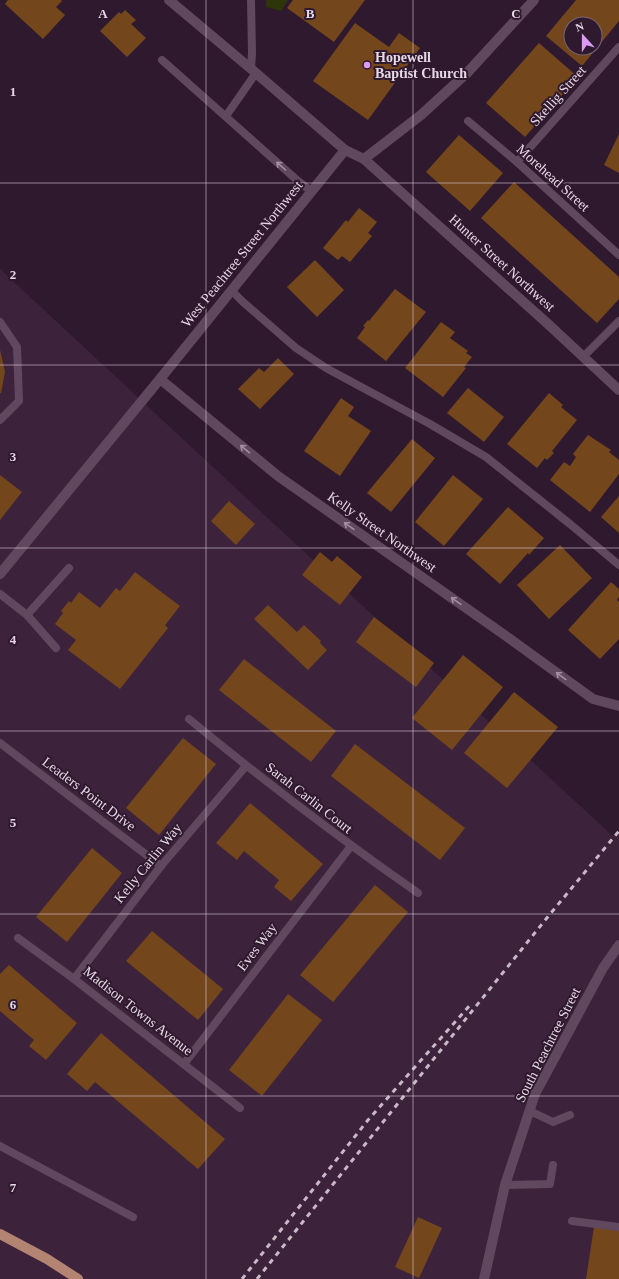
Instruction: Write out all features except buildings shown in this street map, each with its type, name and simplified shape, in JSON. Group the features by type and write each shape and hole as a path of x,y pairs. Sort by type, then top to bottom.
{"main road":[{"path":"0,1234 47,1259 78,1279"}],"street":[{"path":"169,0 254,71 344,150 364,159 421,115 467,73 534,0"},
{"name":"West Peachtree Street Northwest","path":"1,570 160,380 344,150"},
{"name":"Hunter Street Northwest","path":"364,159 548,324 619,390"},
{"name":"Kelly Street Northwest","path":"160,380 278,476 593,699 619,706"},
{"name":"South Peachtree Street","path":"484,1279 505,1185 535,1094 603,968 619,945"}],"lane":[{"path":"226,116 254,71 252,53 251,0"},
{"name":"Skellig Street","path":"516,162 619,47"},
{"path":"162,60 311,191"},
{"name":"Morehead Street","path":"468,121 619,255"},
{"path":"232,291 296,348 320,364 430,424 486,458 570,524 619,565"},
{"path":"583,357 619,321"},
{"path":"0,322 17,347 19,400 0,420"},
{"path":"27,614 69,568"},
{"path":"0,594 27,614 56,648"},
{"name":"Sarah Carlin Court","path":"189,719 246,766 351,846 418,893"},
{"name":"Leaders Point Drive","path":"0,743 161,866"},
{"name":"Kelly Carlin Way","path":"74,979 161,866 246,766"},
{"name":"Eves Way","path":"184,1064 351,846"},
{"name":"Madison Towns Avenue","path":"18,938 74,979 240,1108"},
{"path":"530,1111 553,1122 570,1115"},
{"path":"0,1146 133,1217"},
{"path":"505,1185 550,1184 553,1165"},
{"path":"572,1221 619,1227"}],"shaded area":[{"path":"0,269 613,836 619,830 619,1279 0,1279"}],"green space":[{"path":"266,0 288,0 281,11 266,7"}],"railway":[{"path":"257,1279 546,919 619,831"},
{"path":"242,1279 368,1120 471,1004"}],"place":[{"name":"Hopewell Baptist Church","path":"367,65"}]}
